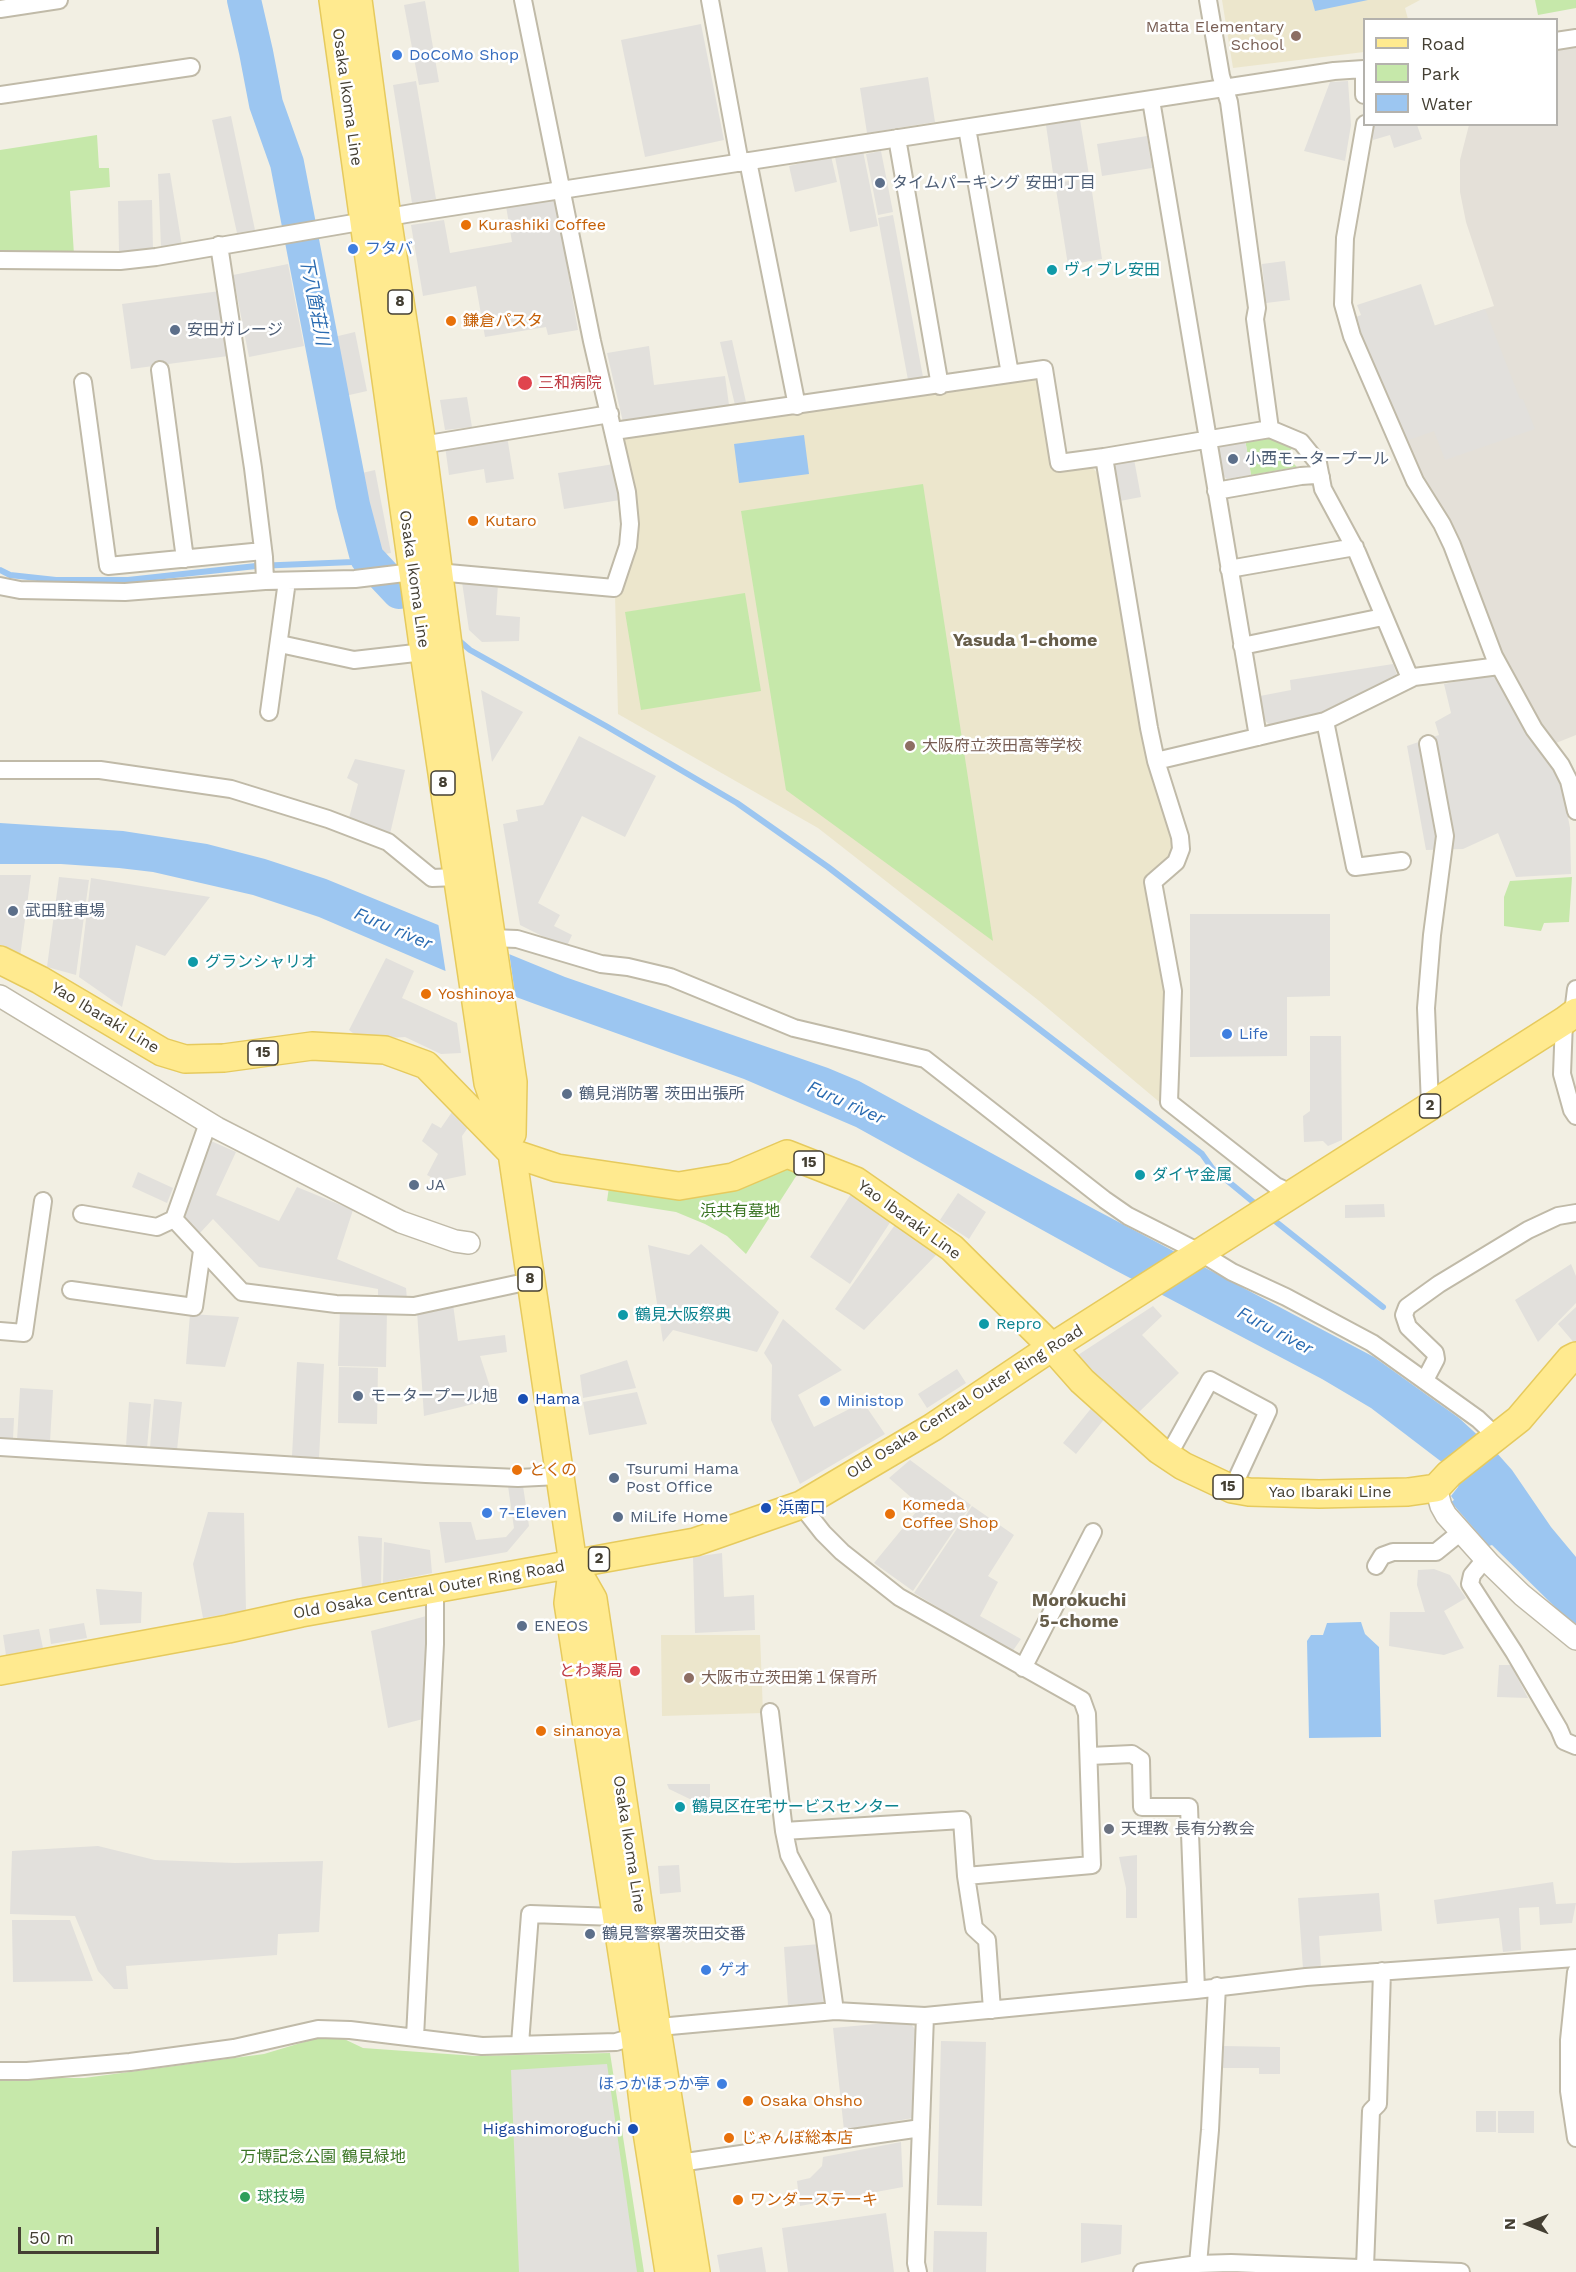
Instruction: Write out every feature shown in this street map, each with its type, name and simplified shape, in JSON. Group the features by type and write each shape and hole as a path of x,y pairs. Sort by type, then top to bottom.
{"main road":[{"name":"Osaka Ikoma Line","path":"333,0 422,445 412,574 442,605 513,1082 512,1153 573,1564 568,1603 616,1917 679,2163 696,2272"},
{"name":"Osaka Ikoma Line","path":"357,0 376,218 412,574 488,1083 512,1153"},
{"name":"Yao Ibaraki Line","path":"0,960 40,980 162,1052 185,1059 224,1058 312,1046 385,1050 426,1065 512,1153 557,1168 679,1186 733,1177 787,1154 856,1181 952,1248 1052,1347 1082,1381 1168,1456 1183,1466 1232,1489 1249,1492 1319,1494 1408,1492 1443,1481"},
{"name":"Old Osaka Central Outer Ring Road","path":"0,1671 228,1629 301,1613 695,1542 801,1505 933,1427 1052,1347 1430,1106 1572,1009"},
{"path":"1443,1481 1519,1419 1570,1359 1576,1356"},
{"name":"Osaka Ikoma Line","path":"573,1564 593,1599 646,2033 646,2126 669,2272"}],"street":[{"path":"0,9 59,0"},
{"path":"0,586 20,590 125,592 265,579 287,581 412,574 614,588 626,557 630,524 627,492 592,341 523,0"},
{"path":"710,0 797,406"},
{"path":"1208,0 1229,102 1256,297 1255,319 1270,429"},
{"path":"1558,41 1576,38"},
{"path":"0,95 191,67"},
{"path":"0,260 120,261 156,257 376,218 1334,71 1363,69"},
{"path":"1151,100 1258,737"},
{"path":"1365,126 1345,238 1343,304 1363,365 1415,481 1442,524 1452,545 1499,666 1540,739 1562,765 1569,781 1576,811"},
{"path":"968,128 1010,374"},
{"path":"897,138 940,386"},
{"path":"219,245 241,386 264,554 265,579"},
{"path":"614,431 940,386 1044,369 1059,463 1208,441 1270,429 1301,442 1318,463 1323,489 1355,547 1410,678"},
{"path":"160,370 185,559"},
{"path":"83,382 108,567 264,554"},
{"path":"422,445 610,414"},
{"path":"1104,457 1156,761 1181,844 1176,862 1153,882 1173,991 1169,1102 1288,1197"},
{"path":"1216,491 1305,475 1320,477"},
{"path":"1229,569 1355,547"},
{"path":"269,712 287,581"},
{"path":"1242,646 1383,617"},
{"path":"279,644 354,660 423,645"},
{"path":"1156,761 1326,721 1410,678 1499,666"},
{"path":"1326,721 1354,867 1402,861"},
{"path":"1428,744 1445,836 1432,935 1426,1008 1430,1106"},
{"path":"0,770 100,770 231,789 328,819 387,842 432,878 456,877"},
{"path":"491,938 517,939 601,964 628,967 670,977 794,1028 925,1059 1104,1200 1197,1255 1287,1297 1363,1338 1478,1419 1494,1439"},
{"path":"0,996 208,1123 401,1222 455,1241 469,1243"},
{"path":"1572,1009 1562,1074 1572,1110 1576,1116"},
{"path":"82,1214 157,1227 174,1220 208,1123"},
{"path":"0,1331 24,1333 43,1201"},
{"path":"1425,1380 1436,1359 1435,1353 1408,1328 1404,1315 1407,1307 1528,1230 1558,1216 1576,1213"},
{"path":"174,1220 242,1292 336,1304 414,1306 531,1281"},
{"path":"71,1290 194,1307 202,1251"},
{"path":"1168,1456 1210,1380 1268,1412 1232,1489"},
{"path":"0,1447 518,1479 559,1476"},
{"path":"1443,1481 1443,1511 1522,1595 1576,1639"},
{"path":"801,1505 823,1533 842,1552 899,1597 1082,1700 1087,1714 1092,1865 966,1876"},
{"path":"1376,1566 1382,1556 1393,1552 1436,1552 1462,1531"},
{"path":"1023,1668 1093,1532"},
{"path":"1486,1558 1470,1577 1471,1586 1514,1653 1564,1741 1576,1746"},
{"path":"415,2037 435,1644 435,1590"},
{"path":"770,1712 789,1855 822,1917 835,2011"},
{"path":"1089,1756 1132,1754 1141,1760 1142,1807 1189,1807 1196,1990"},
{"path":"784,1831 962,1820 966,1876 974,1928 987,1940 992,2010"},
{"path":"520,2044 530,1914 616,1917"},
{"path":"0,2071 27,2071 130,2062 234,2048 318,2029 350,2030 482,2046 616,2042 670,2025 835,2011 925,2016 1382,1971 1576,1958"},
{"path":"1365,2267 1371,2111 1378,2104 1382,1971"},
{"path":"1576,1972 1575,2001 1569,2040 1569,2091 1576,2138"},
{"path":"1197,2264 1210,2130 1216,1986"},
{"path":"918,2272 916,2263 925,2016"},
{"path":"679,2163 921,2128"},
{"path":"1142,2272 1197,2264 1269,2263 1461,2272"}],"shaded area":[{"name":"Matta Elementary School","path":"1222,0 1420,0 1405,8 1408,18 1363,18 1363,52 1233,68"},
{"path":"425,1 439,82 419,85 404,5"},
{"path":"701,24 724,140 645,157 621,40"},
{"path":"1576,44 1576,735 1551,745 1513,679 1366,348 1494,306 1466,222 1460,192 1460,160 1469,126 1558,126 1558,47"},
{"path":"928,77 935,122 867,133 860,88"},
{"path":"416,81 436,199 412,203 393,85"},
{"path":"1348,81 1351,125 1345,161 1304,151 1330,82"},
{"path":"231,116 255,230 237,233 212,120"},
{"path":"1080,120 1089,175 1054,180 1046,125"},
{"path":"1373,126 1417,126 1422,139 1394,148 1390,135 1373,140"},
{"path":"1147,136 1152,168 1102,176 1097,144"},
{"path":"863,151 878,226 850,232 835,157"},
{"name":"タイムパーキング 安田1丁目","path":"881,151 893,212 878,215 866,154"},
{"path":"831,156 837,182 795,192 789,166"},
{"path":"170,173 182,246 161,247 158,174"},
{"path":"1090,178 1102,259 1068,265 1055,183"},
{"path":"555,197 578,330 548,335 546,327 485,337 476,286 423,296 411,225 444,220 450,253 512,242 506,206"},
{"path":"152,200 153,251 119,252 118,201"},
{"path":"893,215 923,377 908,380 878,218"},
{"path":"1285,261 1290,300 1266,303 1262,264"},
{"path":"288,264 304,346 249,357 233,275"},
{"path":"1421,284 1435,326 1485,309 1520,399 1523,399 1535,429 1445,460 1434,431 1406,441 1366,348 1356,317 1361,315 1357,305"},
{"name":"安田ガレージ","path":"220,291 228,356 131,369 122,304"},
{"path":"355,332 367,391 345,396 334,337"},
{"path":"732,340 746,402 735,405 720,342"},
{"path":"649,346 654,385 725,376 729,405 623,422 607,353"},
{"name":"大阪府立茨田高等学校","path":"1034,380 1043,385 1057,471 1092,467 1099,475 1172,834 1172,855 1146,879 1166,991 1163,1105 1038,1000 818,828 618,714 615,594 623,578 622,438"},
{"path":"467,397 472,427 445,430 440,400"},
{"path":"507,436 514,479 486,483 484,469 449,475 445,446"},
{"name":"小西モータープール","path":"1245,439 1251,475 1227,479 1220,473 1215,445"},
{"path":"1134,459 1141,497 1120,501 1114,463"},
{"path":"614,464 620,500 564,509 558,473"},
{"path":"375,470 391,553 378,555 362,473"},
{"path":"462,582 498,584 496,615 520,617 519,641 482,642 469,630"},
{"path":"1393,664 1397,675 1338,709 1270,725 1264,720 1260,696 1291,690 1290,680"},
{"path":"1494,674 1542,756 1561,780 1570,828 1571,874 1516,877 1498,833 1463,849 1426,850 1407,746 1439,735 1435,722 1451,713 1444,684"},
{"path":"481,690 523,712 492,762"},
{"path":"579,736 656,776 625,837 582,816 538,903 560,915 554,926 572,935 566,948 520,925 503,824 518,821 516,810 543,805"},
{"path":"355,759 405,770 389,838 349,818 358,784 347,778"},
{"name":"武田駐車場","path":"0,875 31,875 20,957 0,947"},
{"path":"59,877 89,880 76,975 47,967"},
{"path":"91,878 210,897 165,956 136,945 122,1007 79,977"},
{"path":"1190,914 1330,914 1330,996 1287,997 1287,1056 1190,1057"},
{"path":"386,958 414,971 402,998 457,1023 461,1053 441,1054 405,1037 362,1040 349,1030"},
{"path":"1310,1036 1341,1036 1342,1140 1328,1146 1323,1141 1304,1142 1303,1116 1310,1111"},
{"path":"454,1109 469,1126 462,1136 466,1175 438,1181 427,1175 438,1154 422,1141 432,1123 441,1128"},
{"path":"211,1141 236,1152 216,1195 279,1221 297,1187 353,1210 337,1259 406,1288 407,1299 378,1302 378,1289 259,1267 213,1219 199,1234 182,1217"},
{"path":"138,1172 173,1188 167,1203 132,1187"},
{"path":"958,1193 986,1212 969,1239 940,1220"},
{"path":"851,1194 891,1221 850,1284 810,1257"},
{"path":"1384,1204 1385,1217 1345,1218 1345,1205"},
{"path":"897,1222 937,1254 864,1330 835,1309"},
{"path":"701,1244 779,1312 757,1352 673,1330 663,1342 648,1245 689,1255"},
{"path":"1571,1264 1576,1276 1576,1303 1538,1342 1515,1300"},
{"path":"453,1304 458,1341 505,1335 507,1352 480,1356 494,1399 424,1416 417,1311"},
{"path":"1153,1306 1162,1316 1142,1335 1179,1373 1136,1415 1078,1359 1078,1355"},
{"path":"1576,1307 1576,1345 1558,1324"},
{"path":"340,1308 387,1309 386,1367 338,1366"},
{"path":"190,1314 239,1317 225,1367 186,1364"},
{"path":"783,1319 842,1370 798,1395 814,1427 863,1402 885,1434 800,1484 771,1420 772,1365 764,1353"},
{"path":"627,1360 636,1388 583,1398 580,1375"},
{"path":"297,1362 324,1364 319,1458 292,1456"},
{"name":"モータープール旭","path":"339,1367 378,1368 377,1424 338,1423"},
{"path":"957,1369 966,1383 927,1408 918,1394"},
{"path":"20,1388 53,1390 50,1442 17,1441"},
{"path":"637,1392 647,1424 589,1435 583,1402"},
{"path":"154,1399 182,1402 177,1450 150,1448"},
{"path":"129,1402 151,1404 147,1448 126,1446"},
{"path":"1093,1406 1106,1417 1076,1454 1063,1443"},
{"path":"0,1418 14,1418 13,1439 0,1438"},
{"path":"910,1460 971,1505 913,1591 874,1563 921,1506 889,1478"},
{"path":"508,1486 523,1486 529,1526 507,1552 445,1563 439,1522 471,1522 476,1540 506,1537 514,1528"},
{"path":"972,1506 1014,1535 988,1576 998,1582 980,1616 1021,1639 1012,1652 914,1593"},
{"path":"208,1512 244,1513 246,1611 203,1618 193,1564"},
{"path":"358,1536 382,1538 381,1584 362,1588"},
{"path":"384,1542 430,1550 432,1573 383,1583"},
{"path":"722,1553 724,1597 754,1595 755,1630 695,1633 693,1557"},
{"path":"1434,1569 1450,1575 1466,1598 1444,1611 1464,1648 1444,1655 1389,1646 1390,1612 1425,1612 1417,1585 1418,1570"},
{"path":"96,1589 142,1592 141,1623 100,1625"},
{"path":"430,1615 427,1718 388,1728 371,1631"},
{"path":"84,1623 87,1638 51,1644 49,1629"},
{"path":"39,1629 43,1648 6,1655 3,1635"},
{"path":"661,1635 760,1635 763,1713 662,1716"},
{"path":"1499,1665 1511,1665 1528,1698 1497,1697"},
{"path":"667,1784 710,1784 710,1798 722,1798 724,1814 669,1789"},
{"path":"98,1846 155,1860 235,1863 323,1861 319,1932 278,1934 277,1955 126,1966 128,1989 114,1989 98,1971 75,1916 10,1914 12,1851"},
{"path":"1137,1855 1137,1918 1126,1918 1126,1888 1119,1857"},
{"path":"679,1865 681,1892 660,1894 658,1866"},
{"path":"1553,1882 1556,1904 1576,1903 1572,1923 1540,1925 1539,1907 1519,1908 1521,1950 1503,1952 1499,1918 1437,1924 1434,1900"},
{"path":"1379,1893 1382,1931 1319,1936 1321,1968 1303,1969 1298,1898"},
{"path":"12,1920 70,1920 93,1981 13,1982"},
{"path":"820,1944 823,2003 788,2005 784,1947"},
{"path":"897,2022 910,2023 915,2029 913,2118 844,2130 833,2028"},
{"path":"941,2041 986,2042 982,2206 937,2205"},
{"path":"1223,2046 1280,2047 1280,2074 1259,2074 1259,2068 1222,2068"},
{"path":"607,2064 637,2272 519,2272 511,2070"},
{"path":"1476,2111 1496,2111 1496,2132 1476,2132"},
{"path":"1498,2111 1534,2111 1534,2133 1498,2133"},
{"path":"901,2142 903,2187 800,2206 797,2181 810,2178 822,2166 823,2157"},
{"path":"886,2213 894,2272 788,2272 782,2228"},
{"path":"1081,2223 1122,2225 1121,2254 1081,2263"},
{"path":"934,2231 987,2232 986,2272 933,2272"},
{"path":"762,2247 766,2272 720,2272 717,2255"}],"green space":[{"path":"1535,0 1576,0 1576,8 1538,15"},
{"path":"97,135 99,168 109,168 110,187 70,191 74,255 0,253 0,150"},
{"path":"1271,435 1296,445 1285,455 1297,467 1251,475 1245,439"},
{"path":"923,484 993,941 786,790 741,511"},
{"path":"745,593 761,691 641,710 625,612"},
{"path":"1572,877 1569,922 1544,923 1541,931 1504,926 1504,897 1510,881"},
{"name":"浜共有墓地","path":"802,1167 746,1254 727,1236 676,1212 607,1201 609,1187"},
{"name":"万博記念公園 鶴見緑地","path":"342,2038 363,2048 476,2056 610,2053 644,2272 0,2272 0,2078 84,2078 264,2054 314,2039"}],"water":[{"path":"1312,0 1368,0 1315,11"},
{"path":"804,435 809,474 739,483 734,444"},
{"name":"Furu river","path":"0,823 123,831 207,844 265,859 326,879 565,977 828,1068 859,1081 1094,1209 1374,1357 1459,1418 1512,1470 1551,1527 1576,1557 1576,1624 1558,1610 1492,1545 1489,1546 1451,1502 1454,1500 1451,1496 1458,1487 1459,1481 1447,1466 1371,1408 1322,1379 1111,1268 856,1127 744,1079 443,970 319,917 253,895 153,872 61,864 0,864"},
{"path":"1361,1622 1365,1634 1379,1647 1381,1737 1309,1738 1307,1641 1311,1635 1323,1635 1327,1623"}],"pier":[{"path":"438,922 509,952 516,1001 446,974"}],"waterway":[{"name":"下八箇荘川","path":"244,0 266,104 287,163 353,505 367,558 399,592"},
{"path":"0,570 10,575 56,580 128,580 256,566 353,562 367,558"},
{"path":"456,638 470,650 737,803 828,867 1202,1154 1212,1168 1258,1206"},
{"path":"1270,1217 1383,1307"}],"place":[{"name":"Matta Elementary School","path":"1296,36"},
{"name":"DoCoMo Shop","path":"397,55"},
{"name":"タイムパーキング 安田1丁目","path":"880,183"},
{"name":"Kurashiki Coffee","path":"466,225"},
{"name":"フタバ","path":"353,249"},
{"name":"ヴィブレ安田","path":"1052,270"},
{"name":"鎌倉パスタ","path":"451,321"},
{"name":"安田ガレージ","path":"175,330"},
{"name":"三和病院","path":"525,383"},
{"name":"小西モータープール","path":"1233,459"},
{"name":"Kutaro","path":"473,521"},
{"name":"大阪府立茨田高等学校","path":"910,746"},
{"name":"武田駐車場","path":"13,911"},
{"name":"グランシャリオ","path":"193,962"},
{"name":"Yoshinoya","path":"426,994"},
{"name":"Life","path":"1227,1034"},
{"name":"鶴見消防署 茨田出張所","path":"567,1094"},
{"name":"ダイヤ金属","path":"1140,1175"},
{"name":"JA","path":"414,1185"},
{"name":"鶴見大阪祭典","path":"623,1315"},
{"name":"Repro","path":"984,1324"},
{"name":"モータープール旭","path":"358,1396"},
{"name":"Hama","path":"523,1399"},
{"name":"Ministop","path":"825,1401"},
{"name":"とくの","path":"517,1470"},
{"name":"Tsurumi Hama Post Office","path":"614,1478"},
{"name":"浜南口","path":"766,1508"},
{"name":"7-Eleven","path":"487,1513"},
{"name":"Komeda Coffee Shop","path":"890,1514"},
{"name":"MiLife Home","path":"618,1517"},
{"name":"ENEOS","path":"522,1626"},
{"name":"とわ薬局","path":"635,1671"},
{"name":"大阪市立茨田第１保育所","path":"689,1678"},
{"name":"sinanoya","path":"541,1731"},
{"name":"鶴見区在宅サービスセンター","path":"680,1807"},
{"name":"天理教 長有分教会","path":"1109,1829"},
{"name":"鶴見警察署茨田交番","path":"590,1934"},
{"name":"ゲオ","path":"706,1970"},
{"name":"ほっかほっか亭","path":"722,2084"},
{"name":"Osaka Ohsho","path":"748,2101"},
{"name":"Higashimoroguchi","path":"633,2129"},
{"name":"じゃんぼ総本店","path":"729,2138"},
{"name":"球技場","path":"245,2197"},
{"name":"ワンダーステーキ","path":"738,2200"}],"district":[{"name":"Yasuda 1-chome","path":"1025,641"},
{"name":"Morokuchi 5-chome","path":"1079,1611"}]}
